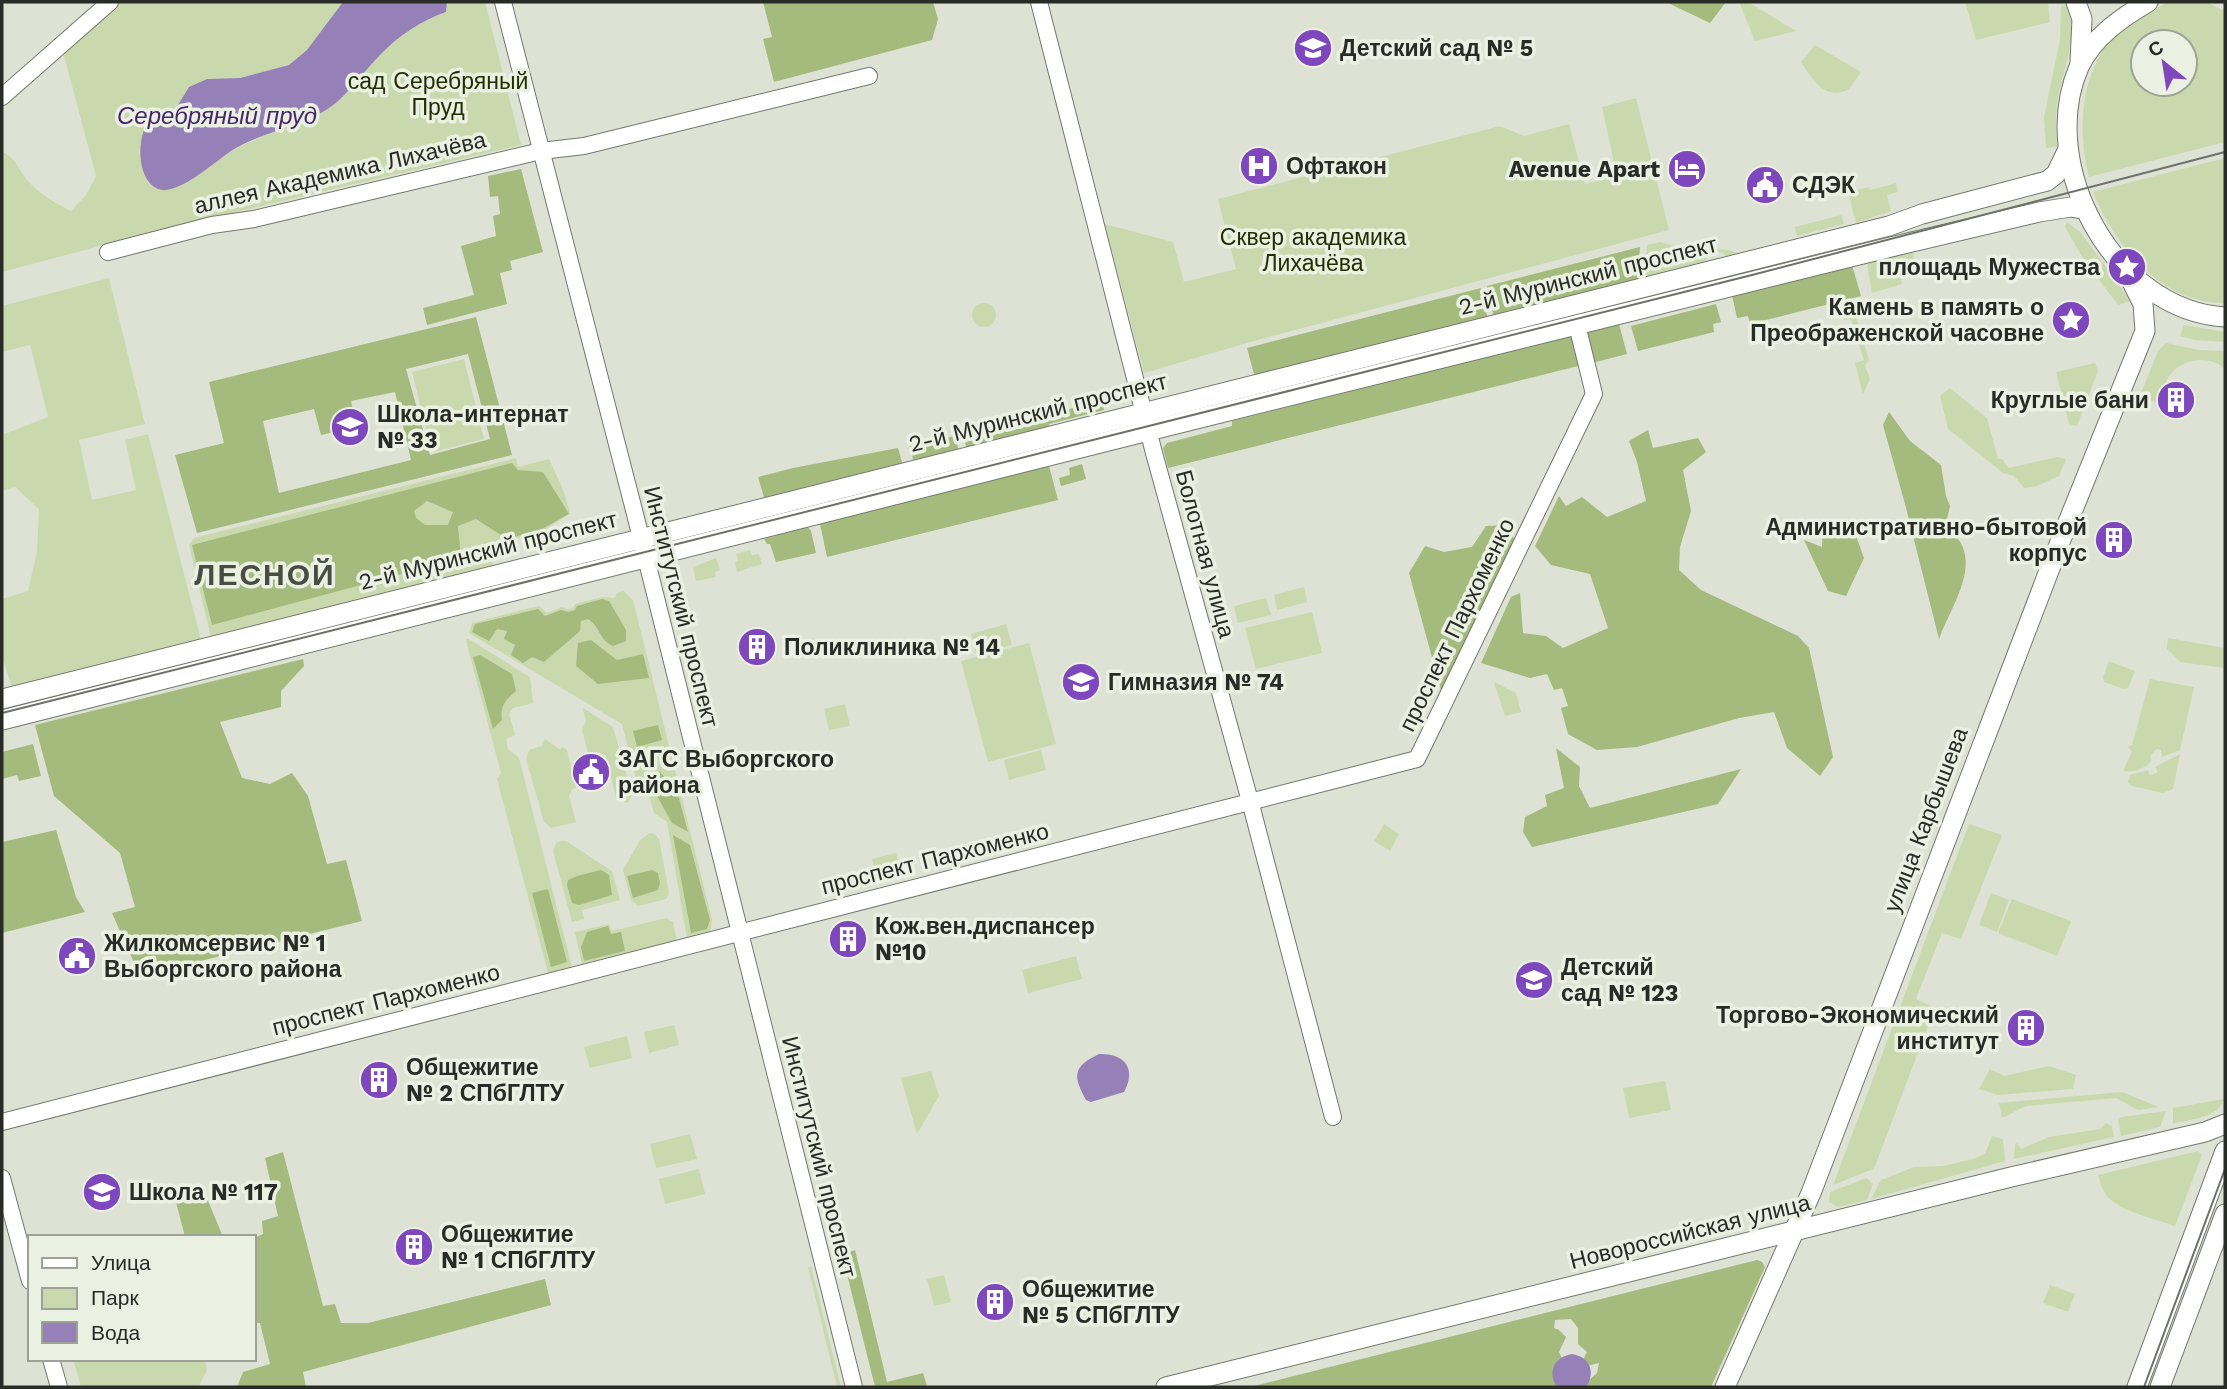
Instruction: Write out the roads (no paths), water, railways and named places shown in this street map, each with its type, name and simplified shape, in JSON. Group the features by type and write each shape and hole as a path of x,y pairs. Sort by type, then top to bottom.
{"main road":[{"path":"2076,2 2082,19 2083,40 2080,67 2071,96 2068,149 2084,209 2107,246 2125,268 2160,295 2196,312 2225,317"},
{"path":"2080,67 2109,27 2148,2"},
{"name":"2-й Муринский проспект","path":"2,720 646,558 1146,422 1889,226 1922,214 2047,181 2056,174 2068,149"},
{"name":"2-й Муринский проспект","path":"2,699 641,538 1577,325 2039,212 2071,207 2084,209"},
{"name":"улица Карбышева","path":"1725,1387 1811,1192 2020,645 2145,331 2143,304 2125,268"},
{"name":"Новороссийская улица","path":"1166,1387 2205,1132 2225,1124"},
{"path":"2137,1387 2225,1151"},
{"path":"2160,1387 2225,1214"}],"street":[{"path":"2,97 110,2"},
{"name":"Институтский проспект","path":"503,2 854,1387"},
{"name":"Болотная улица","path":"1039,2 1146,422 1333,1117"},
{"name":"аллея Академика Лихачёва","path":"108,252 212,225 254,219 541,151 584,146 869,76"},
{"name":"проспект Пархоменко","path":"2,1122 1417,759 1594,394 1577,325"},
{"path":"2,1178 28,1274"},
{"path":"52,1361 59,1387"}],"water":[{"name":"Серебряный пруд","path":"343,2 447,2 446,12 419,24 395,41 343,97 325,110 244,144 175,188 158,189 150,183 141,164 140,153 144,130 155,114 176,108 189,87 207,79 240,78 289,65 307,50"},
{"path":"1099,1054 1115,1056 1126,1064 1128,1083 1124,1092 1091,1102 1086,1100 1077,1078 1084,1063"},
{"path":"1572,1354 1583,1358 1590,1366 1589,1381 1586,1387 1557,1387 1553,1376 1554,1366 1561,1358"}],"tram line":[{"path":"2,713 1752,275 2225,152"},
{"path":"2144,1387 2225,1169"}],"place":[{"name":"Детский сад № 5","path":"1313,48"},
{"name":"Офтакон","path":"1259,166"},
{"name":"Avenue Apart","path":"1687,169"},
{"name":"СДЭК","path":"1765,185"},
{"name":"площадь Мужества","path":"2127,267"},
{"name":"Камень в память о Преображенской часовне","path":"2071,320"},
{"name":"Круглые бани","path":"2176,400"},
{"name":"Школа-интернат № 33","path":"350,427"},
{"name":"Административно-бытовой корпус","path":"2114,540"},
{"name":"Поликлиника № 14","path":"757,647"},
{"name":"Гимназия № 74","path":"1081,682"},
{"name":"ЗАГС Выборгского района","path":"591,772"},
{"name":"Кож.вен.диспансер №10","path":"848,939"},
{"name":"Жилкомсервис № 1 Выборгского района","path":"77,956"},
{"name":"Детский сад № 123","path":"1534,980"},
{"name":"Торгово-Экономический институт","path":"2026,1028"},
{"name":"Общежитие № 2 СПбГЛТУ","path":"379,1080"},
{"name":"Школа № 117","path":"102,1192"},
{"name":"Общежитие № 1 СПбГЛТУ","path":"414,1247"},
{"name":"Общежитие № 5 СПбГЛТУ","path":"995,1302"}],"district":[{"name":"ЛЕСНОЙ","path":"265,574"}],"park label":[{"name":"сад Серебряный Пруд","path":"438,94"},
{"name":"Сквер академика Лихачёва","path":"1313,250"}]}
